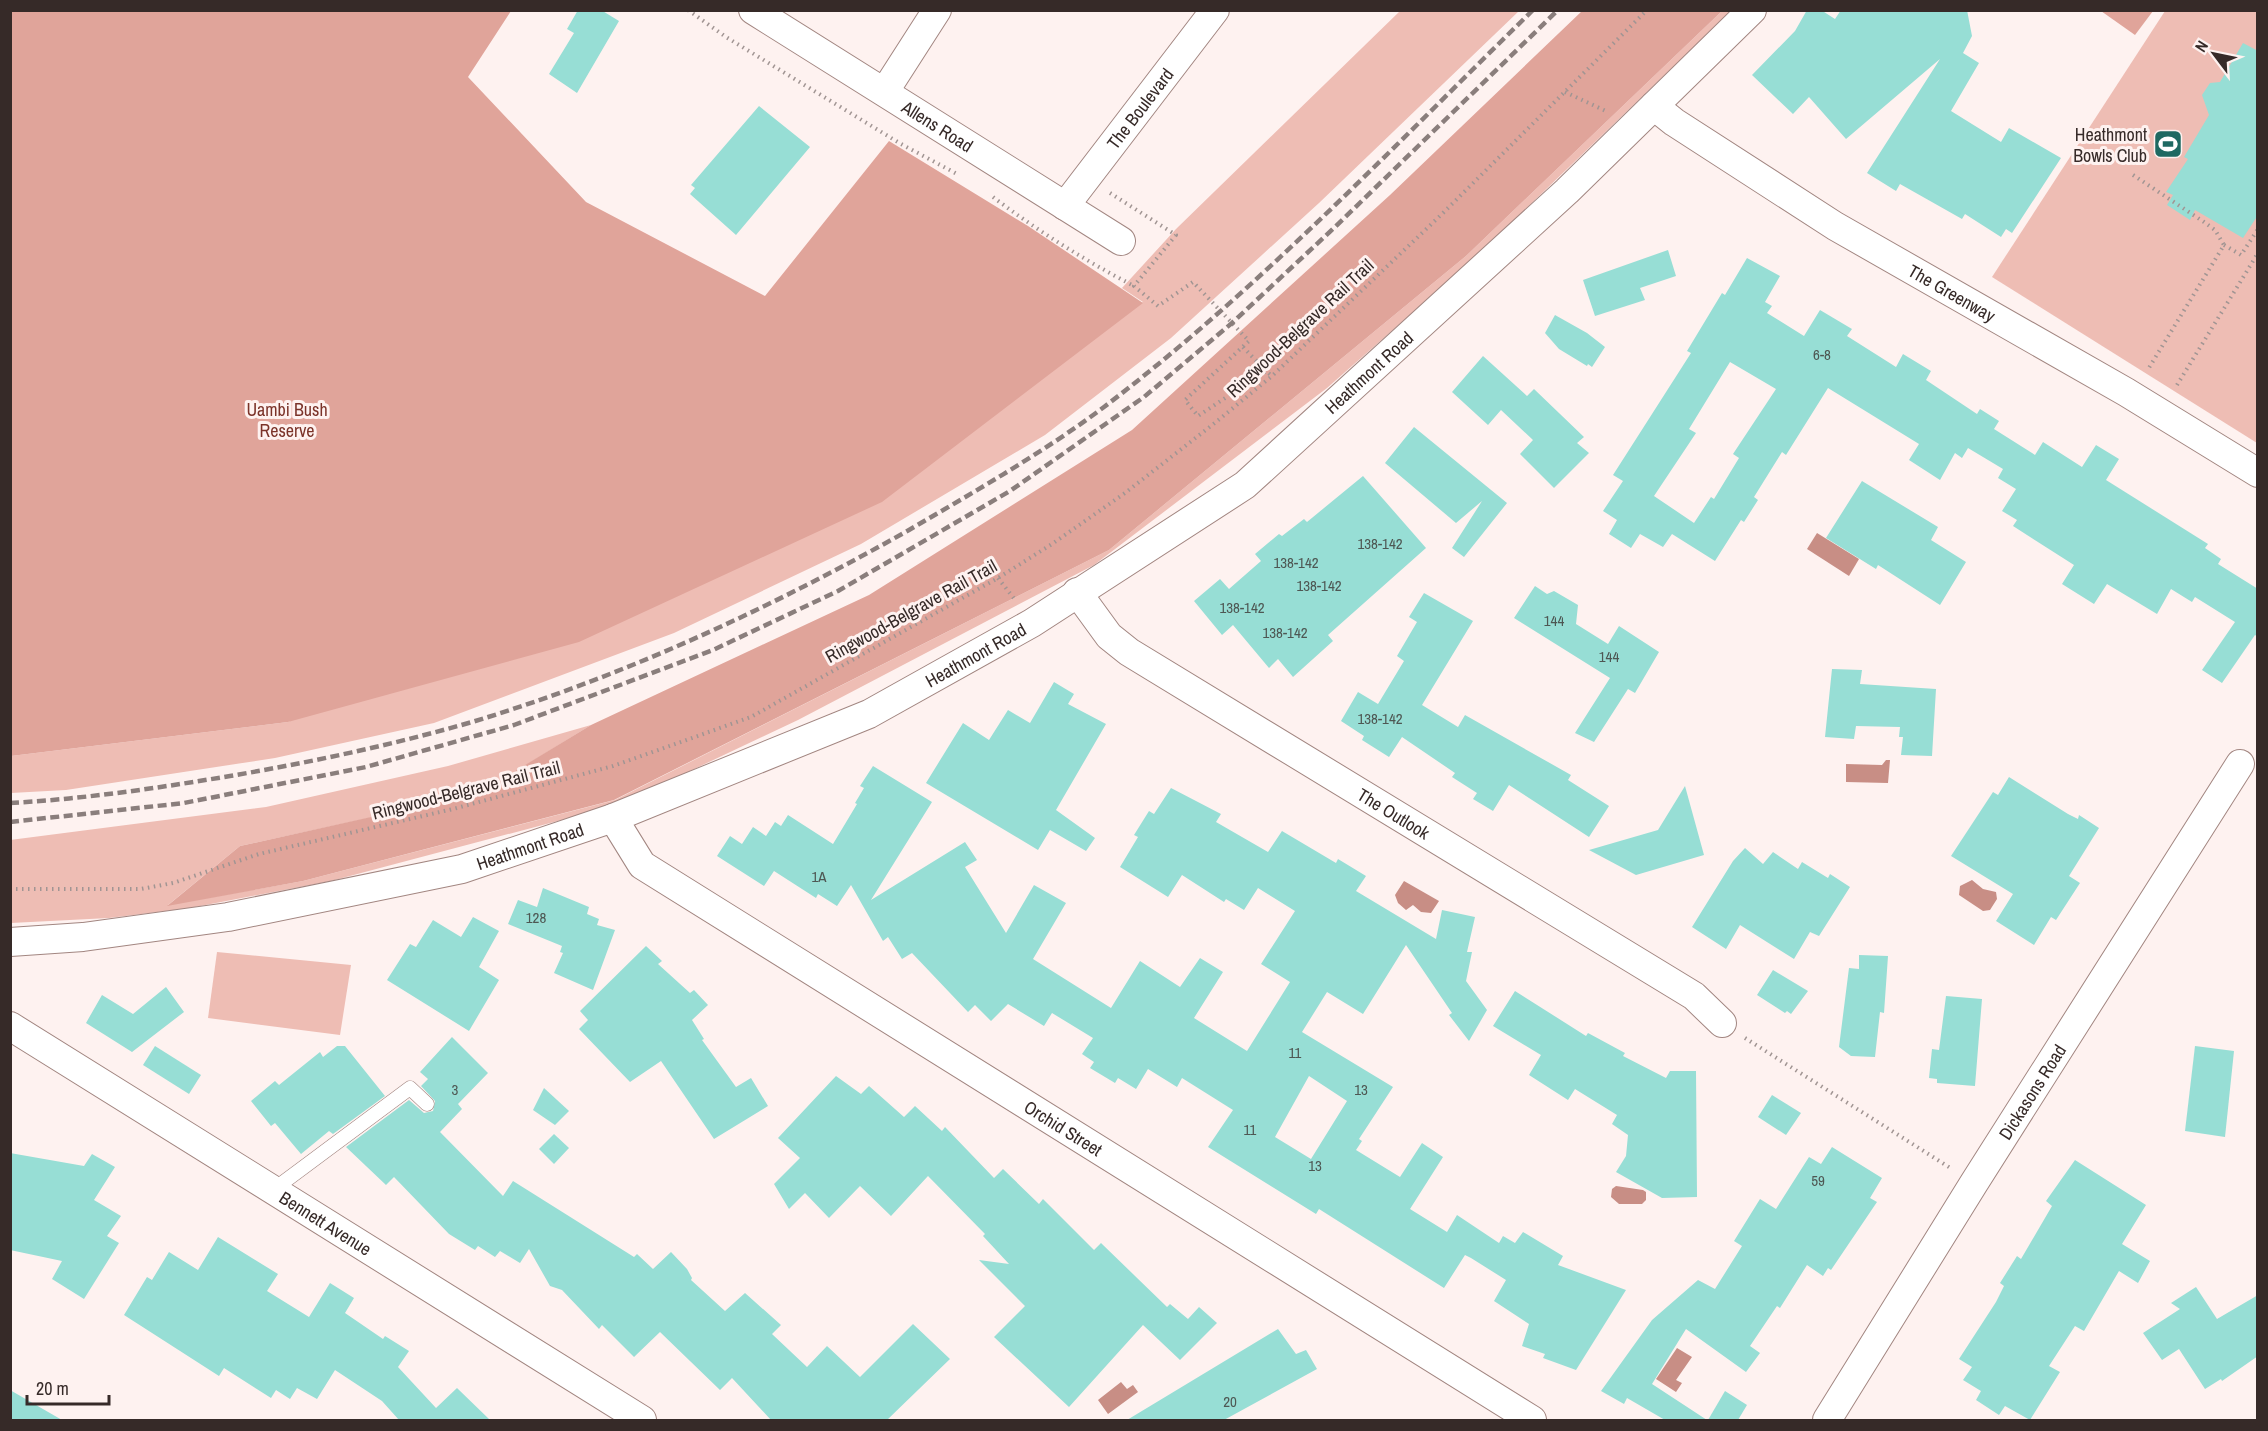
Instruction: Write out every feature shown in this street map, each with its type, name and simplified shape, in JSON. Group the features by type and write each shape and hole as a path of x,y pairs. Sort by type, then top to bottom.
{"street":[{"name":"Allens Road","path":"753,10 1121,241"},
{"path":"885,91 937,10"},
{"name":"The Boulevard","path":"1065,206 1215,10"},
{"name":"Heathmont Road","path":"10,942 139,930 228,917 462,869 613,818 869,714 1032,623 1245,485 1567,191 1752,10"},
{"name":"The Greenway","path":"1654,106 1674,122 1835,226 2126,392 2258,473"},
{"name":"The Outlook","path":"1077,592 1109,636 1129,652 1694,996 1722,1023"},
{"name":"Dickasons Road","path":"1827,1420 1974,1183 2240,764"},
{"name":"Orchid Street","path":"613,818 642,865 1532,1420"},
{"name":"Bennett Avenue","path":"10,1026 642,1420"}],"lane":[{"path":"273,1190 410,1088 427,1104"}],"path":[{"path":"688,10 726,37 901,144 963,177"},
{"name":"Ringwood-Belgrave Rail Trail","path":"10,889 141,889 173,883 260,854 453,809 613,766 751,717 998,578 1125,493 1272,376 1647,10"},
{"path":"2133,175 2215,230 2224,244 2241,255 2258,229"},
{"path":"1085,177 1176,235 1134,286"},
{"path":"987,192 1018,218 1102,270 1134,286 1158,306 1193,282 1249,341 1185,400 1198,416 1266,371"},
{"path":"2147,370 2224,244"},
{"path":"2177,385 2258,253"},
{"path":"1243,347 1272,376"},
{"path":"1722,1023 1974,1183"}],"shaded area":[{"path":"1400,11 1519,11 1319,203 1171,338 1045,435 861,544 674,633 434,723 275,758 66,790 11,793 11,756 288,722 1143,302 1122,288 1176,229"},
{"path":"1722,11 1731,11 1479,254 1327,388 1094,565 798,720 618,805 331,881 190,908 109,918 11,923 10,840 266,807 448,766 591,725 479,794 240,846 168,905 303,881 615,800 1109,550 1466,256"},
{"name":"Heathmont Bowls Club","path":"2165,11 2257,11 2257,443 1992,277"},
{"path":"1817,533 1859,559 1849,576 1807,549"},
{"path":"1886,760 1890,760 1888,783 1846,782 1846,764 1882,765"},
{"path":"1972,880 1983,889 1996,892 1997,899 1990,910 1983,911 1959,895 1960,886"},
{"path":"1404,881 1439,901 1431,913 1421,912 1413,905 1406,910 1398,903 1395,895"},
{"path":"217,952 351,965 340,1035 208,1018"},
{"path":"1616,1186 1643,1190 1646,1192 1646,1200 1642,1204 1619,1204 1611,1197 1612,1189"},
{"path":"1677,1348 1692,1357 1676,1380 1682,1383 1676,1392 1656,1379"},
{"path":"1121,1382 1127,1389 1133,1385 1138,1392 1108,1414 1098,1400"}],"green space":[{"name":"Uambi Bush Reserve","path":"10,11 511,11 468,77 586,202 765,296 889,141 1028,226 1143,303 882,502 579,642 288,722 11,756"},
{"path":"1582,11 1722,11 1466,256 1109,550 614,800 303,881 167,906 240,846 479,793 591,725 869,595 1132,430 1390,195"},
{"path":"2101,11 2153,11 2135,35"}],"building":[{"path":"578,10 601,10 619,21 577,93 549,74 574,33 567,29"},
{"path":"1807,10 1821,10 1835,19 1841,10 1967,10 1972,36 1963,53 1979,63 1951,111 2001,142 2009,128 2061,158 2012,233 2006,229 2001,237 1965,214 1962,219 1900,184 1896,191 1867,173 1940,59 1846,139 1809,97 1793,114 1752,75 1795,31"},
{"path":"2243,43 2258,51 2258,215 2243,238 2195,210 2190,220 2167,205 2173,195 2166,192 2188,159 2184,157 2209,115 2202,95 2210,83 2220,82"},
{"path":"759,106 810,147 736,235 690,194 695,188 691,185"},
{"path":"1668,250 1676,276 1640,288 1645,300 1595,316 1583,280"},
{"path":"1747,258 1780,276 1765,302 1772,306 1767,313 1804,336 1820,310 1852,329 1847,336 1896,367 1903,354 1931,371 1926,380 1977,414 1980,409 1999,421 1994,429 2035,455 2043,442 2082,467 2096,445 2119,459 2106,480 2208,544 2205,548 2221,559 2218,564 2258,589 2258,637 2255,635 2222,683 2202,670 2235,622 2195,597 2192,602 2171,589 2157,614 2107,584 2094,604 2062,584 2074,565 2013,526 2017,520 2002,511 2016,489 1998,478 2003,469 1968,448 1962,458 1955,453 1940,480 1909,460 1919,444 1828,388 1786,455 1782,452 1754,497 1758,500 1744,522 1741,520 1715,561 1672,534 1663,547 1640,534 1631,548 1609,534 1617,520 1603,511 1623,481 1613,475 1691,353 1687,351 1722,293 1725,295","holes":["1730,362 1776,389 1733,454 1739,458 1714,499 1711,497 1694,523 1654,496 1696,433 1689,429"]},
{"path":"1555,315 1587,333 1605,347 1592,367 1559,349 1545,333"},
{"path":"1483,356 1527,396 1534,389 1584,437 1577,443 1589,453 1554,488 1520,454 1533,440 1501,410 1488,425 1452,392"},
{"path":"1414,427 1507,503 1464,557 1452,548 1482,501 1456,523 1385,463"},
{"path":"1363,476 1426,548 1328,635 1333,641 1293,677 1278,659 1269,668 1233,625 1222,635 1194,601 1220,579 1229,589 1261,561 1255,554 1279,534 1282,536 1304,519 1307,522"},
{"path":"1862,481 1938,527 1931,540 1966,562 1940,605 1878,565 1876,569 1826,538"},
{"path":"1535,586 1547,594 1554,591 1578,605 1576,624 1608,644 1619,626 1659,652 1635,693 1628,689 1594,742 1575,733 1610,678 1514,618"},
{"path":"1424,593 1473,621 1422,705 1458,727 1465,715 1571,775 1568,780 1609,806 1589,837 1509,785 1493,811 1473,799 1477,793 1452,777 1455,773 1402,737 1389,757 1362,740 1364,736 1341,721 1358,692 1378,704 1404,661 1397,656 1417,622 1409,617"},
{"path":"1832,669 1862,670 1860,684 1936,689 1932,756 1901,755 1903,737 1899,737 1900,727 1856,726 1854,739 1825,737"},
{"path":"1054,682 1074,694 1068,704 1106,724 1056,810 1095,838 1086,851 1050,830 1038,850 926,783 963,723 989,740 1008,710 1030,723"},
{"path":"873,766 932,802 871,900 965,842 977,860 965,867 1006,933 1034,885 1066,903 1033,959 1111,1008 1140,961 1180,987 1200,958 1223,972 1194,1018 1247,1051 1290,982 1261,964 1295,911 1258,888 1244,910 1226,899 1224,902 1182,875 1168,897 1120,867 1138,837 1134,835 1149,811 1154,814 1171,788 1221,814 1216,822 1268,852 1282,831 1336,863 1338,859 1366,876 1356,891 1436,939 1442,910 1475,917 1467,952 1472,952 1466,981 1487,1010 1469,1041 1449,1015 1452,1013 1406,945 1363,1014 1327,992 1302,1032 1393,1087 1359,1139 1362,1141 1356,1150 1400,1177 1422,1143 1443,1157 1410,1209 1447,1232 1457,1215 1499,1243 1503,1236 1515,1243 1523,1232 1563,1256 1558,1265 1626,1290 1576,1370 1543,1358 1545,1354 1522,1346 1529,1324 1494,1301 1506,1280 1471,1258 1465,1255 1444,1288 1319,1209 1316,1214 1208,1147 1233,1110 1182,1078 1177,1087 1148,1069 1136,1089 1118,1078 1115,1083 1090,1068 1094,1062 1082,1054 1093,1038 1052,1013 1044,1026 1008,1004 991,1021 975,1005 968,1012 912,953 902,959 888,937 883,941 851,885 837,906 818,894 816,898 774,871 764,886 717,856 730,836 742,844 753,827 766,836 775,822 781,826 788,815 833,844 857,804 855,803 864,788 860,786","holes":["1309,1076 1347,1101 1311,1159 1275,1137"]},
{"path":"2009,777 2068,814 2078,819 2079,815 2099,828 2069,876 2080,883 2056,920 2051,917 2034,945 1996,921 2013,894 1951,856 1993,792 1998,795"},
{"path":"1685,786 1704,855 1636,875 1589,850 1658,830"},
{"path":"1745,848 1763,864 1773,852 1798,869 1802,862 1828,878 1830,874 1850,887 1819,936 1810,932 1794,959 1740,925 1726,949 1692,927 1733,861"},
{"path":"543,888 589,907 587,914 599,919 597,925 615,930 593,990 554,973 563,953 560,952 562,946 508,924 518,900 537,907"},
{"path":"473,917 499,931 479,967 499,980 469,1031 387,980 410,944 416,947 433,920 461,937"},
{"path":"646,946 662,961 658,964 690,993 694,990 708,1005 692,1020 704,1039 702,1040 736,1087 751,1078 768,1106 714,1139 661,1061 630,1082 579,1029 588,1020 580,1011"},
{"path":"1859,955 1888,956 1884,1013 1880,1012 1875,1057 1851,1056 1839,1047 1849,968 1859,969"},
{"path":"1773,970 1808,991 1791,1014 1787,1011 1785,1013 1757,995"},
{"path":"166,987 184,1012 132,1052 86,1023 102,995 133,1014"},
{"path":"1515,991 1586,1036 1588,1033 1625,1053 1623,1056 1666,1078 1670,1071 1696,1071 1697,1197 1662,1198 1616,1172 1626,1156 1628,1135 1612,1124 1617,1115 1575,1089 1568,1100 1529,1075 1541,1055 1493,1026"},
{"path":"1946,996 1982,999 1975,1086 1937,1083 1937,1079 1929,1078 1932,1049 1939,1050"},
{"path":"452,1037 488,1073 458,1104 462,1109 440,1132 503,1196 513,1181 634,1257 637,1254 653,1269 671,1252 687,1269 691,1280 725,1311 745,1293 781,1325 772,1334 807,1367 827,1346 860,1377 913,1324 950,1359 887,1420 771,1420 732,1378 720,1390 660,1332 634,1357 602,1325 599,1329 562,1290 550,1286 529,1249 520,1263 500,1251 495,1257 478,1246 475,1250 449,1234 394,1177 386,1185 346,1147 409,1100 424,1113 433,1111 435,1101 421,1086 428,1079 420,1072"},
{"path":"155,1046 201,1075 189,1094 143,1065"},
{"path":"337,1046 345,1046 385,1096 333,1134 329,1131 301,1154 275,1123 271,1126 251,1101 275,1081 279,1085 320,1052 323,1057"},
{"path":"2195,1046 2234,1051 2225,1137 2185,1131"},
{"path":"836,1076 861,1094 869,1086 904,1117 915,1106 942,1131 945,1127 994,1178 1003,1169 1039,1204 1043,1199 1094,1250 1101,1243 1167,1307 1170,1304 1188,1319 1199,1307 1217,1323 1180,1360 1143,1325 1069,1407 994,1337 1025,1306 979,1260 1009,1264 983,1236 985,1234 928,1176 891,1216 860,1186 829,1218 805,1193 789,1209 774,1184 800,1158 778,1138"},
{"path":"544,1088 569,1111 555,1125 533,1110"},
{"path":"1772,1095 1801,1113 1786,1135 1758,1117"},
{"path":"554,1134 569,1148 554,1164 539,1149"},
{"path":"1832,1147 1882,1178 1870,1198 1877,1202 1831,1270 1828,1268 1823,1276 1807,1265 1780,1308 1777,1306 1750,1346 1760,1353 1746,1372 1686,1329 1652,1384 1707,1420 1665,1420 1627,1398 1624,1404 1601,1391 1652,1320 1698,1280 1715,1289 1742,1246 1734,1241 1760,1199 1776,1209 1809,1157 1821,1164"},
{"path":"10,1153 84,1166 92,1154 115,1167 94,1200 121,1216 107,1236 119,1243 84,1299 52,1279 62,1261 10,1250"},
{"path":"2075,1160 2146,1205 2122,1244 2150,1261 2138,1283 2119,1271 2084,1331 2075,1326 2049,1366 2060,1372 2030,1420 2005,1406 1999,1415 1976,1400 1981,1391 1963,1380 1972,1367 1959,1359 1996,1302 2004,1286 2000,1283 2017,1256 2021,1259 2052,1206 2046,1201"},
{"path":"218,1237 278,1274 267,1291 309,1317 330,1283 354,1298 345,1313 383,1339 385,1336 409,1351 398,1367 436,1408 457,1388 490,1420 399,1420 382,1401 335,1370 317,1399 297,1388 290,1399 276,1390 271,1398 224,1368 219,1376 124,1315 147,1277 152,1280 169,1252 198,1270"},
{"path":"2196,1287 2217,1319 2258,1295 2258,1356 2222,1381 2221,1379 2205,1389 2179,1349 2162,1360 2143,1333 2180,1309 2171,1303"},
{"path":"1278,1329 1296,1354 1306,1350 1317,1369 1224,1420 1127,1420"},
{"path":"10,1390 62,1420 10,1420"},
{"path":"1725,1391 1747,1405 1738,1420 1708,1420"}],"railway":[{"path":"10,803 65,799 230,776 352,752 472,722 529,704 641,662 750,613 857,559 1033,456 1104,407 1161,362 1217,314 1324,215 1533,10"},
{"path":"10,822 184,803 366,767 514,725 713,650 838,591 1010,491 1144,397 1232,323 1335,227 1558,10"}],"place":[{"name":"Heathmont Bowls Club","path":"2168,144"}]}
